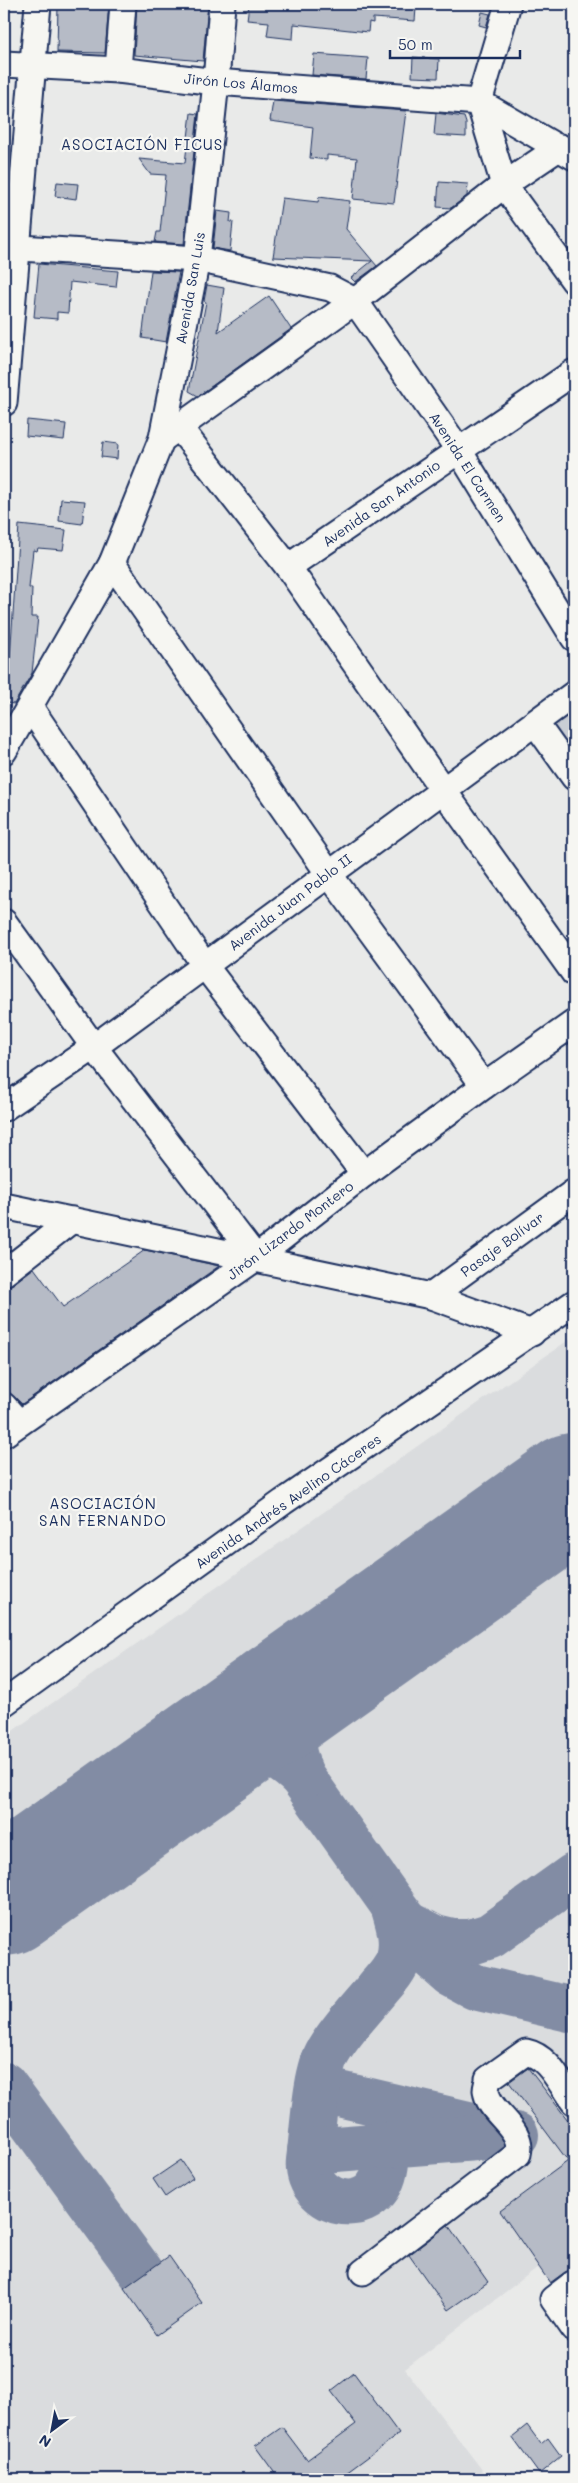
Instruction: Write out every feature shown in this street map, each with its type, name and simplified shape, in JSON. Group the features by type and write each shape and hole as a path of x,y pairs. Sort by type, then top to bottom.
{"street":[{"path":"4,402 10,248 38,4"},
{"path":"118,70 123,4"},
{"name":"Avenida San Luis","path":"4,751 112,563 171,433 197,259 216,82 222,4"},
{"path":"508,4 479,102 504,185 574,281"},
{"name":"Jirón Los Álamos","path":"4,64 32,67 118,70 216,82 479,102"},
{"path":"479,102 567,152"},
{"path":"567,152 504,185 355,301 171,433 288,568 442,790 574,973"},
{"path":"10,248 197,259 330,288 355,301"},
{"name":"Avenida El Carmen","path":"355,301 458,449 574,638"},
{"name":"Avenida San Antonio","path":"288,568 458,449 574,372"},
{"path":"112,563 329,874 484,1086"},
{"name":"Avenida Juan Pablo II","path":"4,1108 94,1047 442,790 536,724 574,694"},
{"path":"30,707 205,966 364,1174"},
{"path":"536,724 574,777"},
{"path":"4,922 94,1047 256,1258"},
{"name":"Jirón Lizardo Montero","path":"9,1421 256,1258 364,1174 574,1023"},
{"name":"Pasaje Bolívar","path":"431,1296 574,1192"},
{"path":"4,1206 431,1296 532,1333"},
{"path":"4,1273 72,1220"},
{"name":"Avenida Andrés Avelino Cáceres","path":"4,1703 283,1502 574,1303"},
{"path":"363,2272 518,2154 520,2145 516,2135 489,2098 486,2090 488,2079 526,2052 534,2054 544,2060 574,2102"},
{"path":"574,2283 553,2299 574,2329"}],"path":[{"path":"350,2475 354,2479"}],"shaded area":[{"path":"574,710 574,763 550,727"},
{"path":"574,1336 574,2269 552,2285 538,2267 405,2369 489,2479 4,2479 4,1737"}],"building":[{"path":"58,4 109,4 105,53 57,52"},
{"path":"137,4 208,4 203,61 134,55"},
{"path":"249,4 372,4 416,8 415,21 373,18 373,23 369,22 368,32 294,24 293,39 267,36 269,22 247,20"},
{"path":"482,12 490,14 486,27 479,25"},
{"path":"314,54 368,58 366,79 312,75"},
{"path":"413,57 439,59 438,78 412,77"},
{"path":"273,101 406,111 394,203 353,199 357,158 327,155 327,160 310,158 313,127 270,121"},
{"path":"191,113 198,114 184,244 155,242 157,232 160,232 166,175 150,174 139,159 185,163"},
{"path":"436,113 464,117 466,137 434,135"},
{"path":"57,182 78,184 76,199 55,196"},
{"path":"439,182 468,184 467,196 451,208 437,207"},
{"path":"319,197 350,201 346,229 377,266 355,282 351,278 372,261 273,257 282,198 318,202"},
{"path":"217,211 231,213 230,222 233,222 230,251 213,248"},
{"path":"39,264 118,271 116,287 70,282 68,313 57,312 57,319 34,317"},
{"path":"151,271 179,272 166,342 142,338"},
{"path":"207,285 224,288 218,332 269,296 291,329 198,396 189,391 206,302 204,301"},
{"path":"27,420 66,424 64,440 26,436"},
{"path":"103,442 118,444 117,459 101,457"},
{"path":"61,499 85,501 82,524 59,521"},
{"path":"19,525 66,530 63,550 38,548 37,551 33,550 29,588 32,588 31,617 38,617 32,673 14,704 7,703"},
{"path":"145,1250 219,1266 22,1404 4,1387 4,1287 13,1284 34,1268 63,1307"},
{"path":"528,2068 574,2128 574,2269 565,2272 550,2283 500,2211 568,2161 509,2082"},
{"path":"181,2160 193,2178 165,2197 153,2179"},
{"path":"448,2225 488,2282 448,2310 409,2255"},
{"path":"169,2256 202,2303 157,2335 124,2288"},
{"path":"354,2373 399,2434 338,2479 279,2479 255,2446 282,2427 307,2460 356,2424 331,2391"},
{"path":"527,2425 541,2444 548,2438 561,2456 539,2474 512,2437"}],"taxiway":[{"path":"313,1677 299,1702 292,1726 293,1750 302,1777 434,1959 451,1974 475,1987 574,2010"},
{"path":"199,1758 229,1751 254,1750 277,1758 302,1777"},
{"path":"406,1923 435,1938 452,1942 471,1942 490,1936 574,1876"},
{"path":"386,2145 384,2172 376,2189 363,2199 348,2202 333,2199 319,2190 311,2177 309,2160 317,2088 328,2052 398,1962 401,1937 393,1905"},
{"path":"4,2085 141,2272"},
{"path":"318,2089 472,2125"},
{"path":"310,2151 516,2135"}],"runway":[{"path":"4,1897 574,1492"}],"district":[{"name":"ASOCIACIÓN FICUS","path":"142,144"},
{"name":"ASOCIACIÓN SAN FERNANDO","path":"103,1512"}]}
